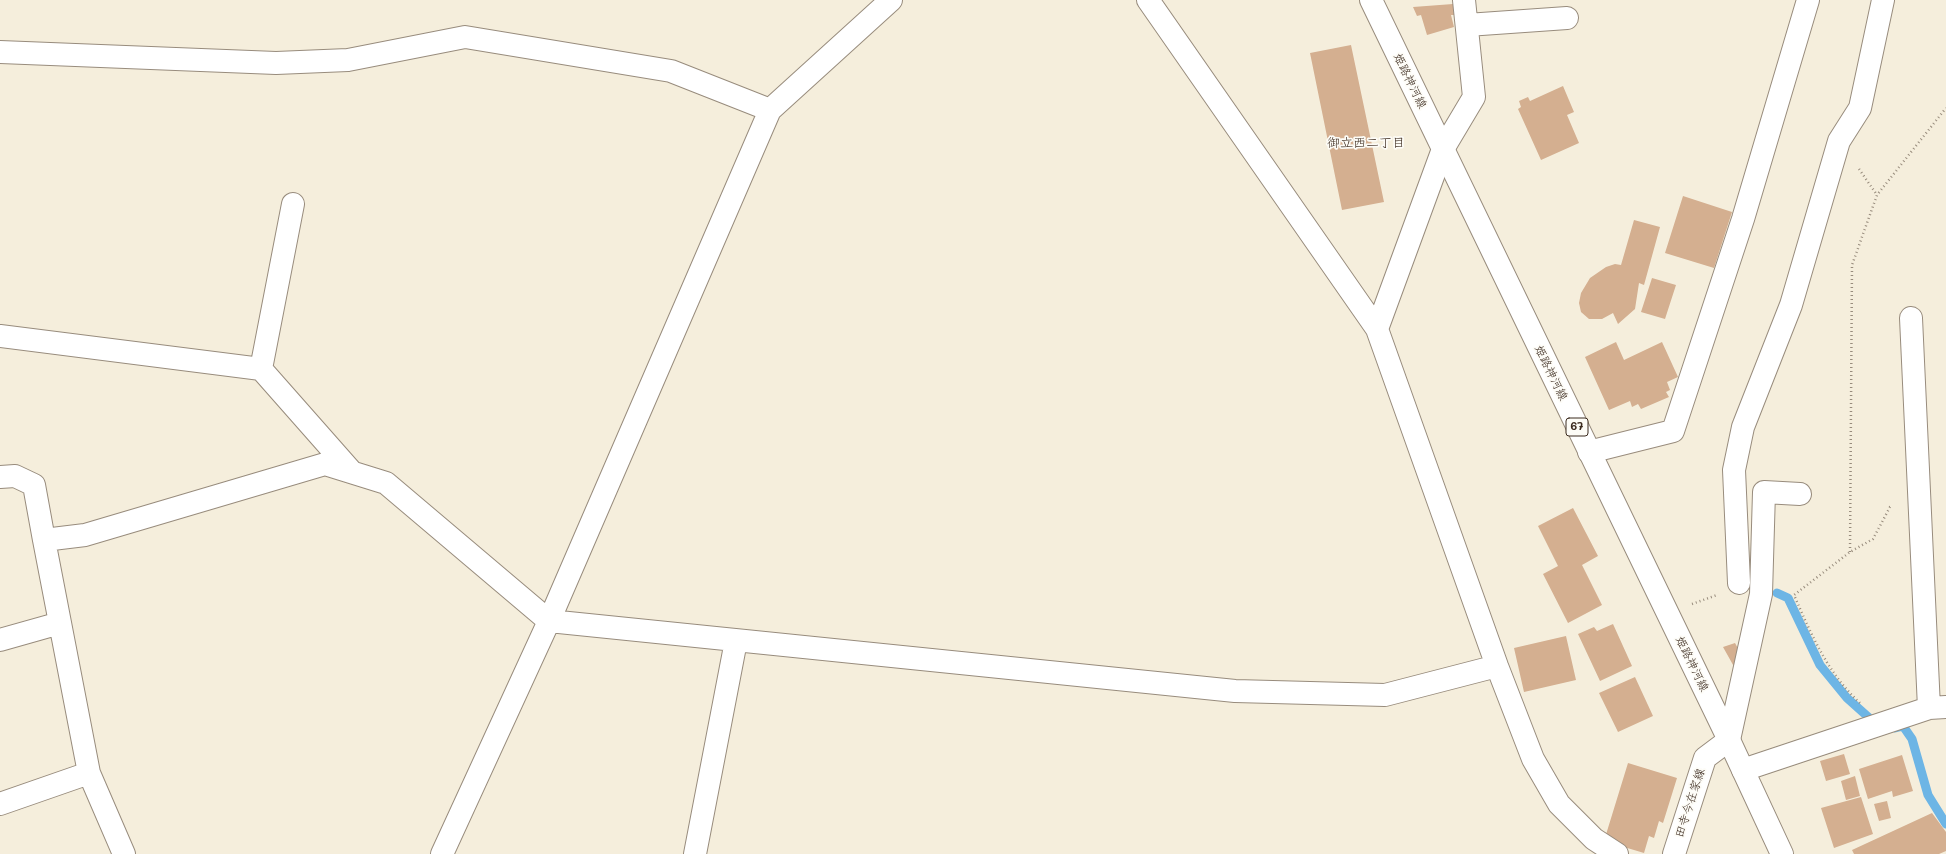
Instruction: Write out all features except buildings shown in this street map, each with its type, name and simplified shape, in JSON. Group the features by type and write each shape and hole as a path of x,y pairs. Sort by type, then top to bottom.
{"street":[{"path":"442,854 549,621 770,110 891,0"},
{"path":"1148,0 1377,329 1533,759 1560,804 1594,839 1617,854"},
{"name":"姫路神河線","path":"1371,0 1744,770 1782,854"},
{"path":"1377,329 1443,149 1474,97 1464,0"},
{"path":"1589,452 1673,431 1743,218 1808,0"},
{"path":"1739,583 1734,470 1743,427 1791,305 1839,141 1860,108 1886,1"},
{"path":"1467,25 1567,18"},
{"path":"0,52 276,63 348,60 465,37 671,71 770,110"},
{"path":"261,369 293,204"},
{"path":"1744,770 1883,724 1938,708 1911,318"},
{"path":"0,336 261,369 351,472"},
{"path":"44,540 85,536 325,464 386,483 549,621 1235,691 1385,695 1498,666"},
{"path":"0,477 14,476 34,485 89,773 124,854"},
{"path":"1729,740 1760,594 1764,492 1800,494"},
{"path":"0,640 60,623"},
{"path":"695,854 736,641"},
{"name":"田寺今在家線","path":"1674,854 1705,758 1729,740"},
{"path":"0,804 89,773"}],"path":[{"path":"1883,724 1851,695 1830,669 1794,595 1850,552 1852,265 1877,195 1946,108"}],"waterway":[{"path":"1777,593 1788,598 1820,665 1847,698 1876,724"},
{"path":"1895,728 1903,726 1912,739 1928,795 1946,824"}],"district":[{"name":"御立西二丁目","path":"1366,143"}]}
